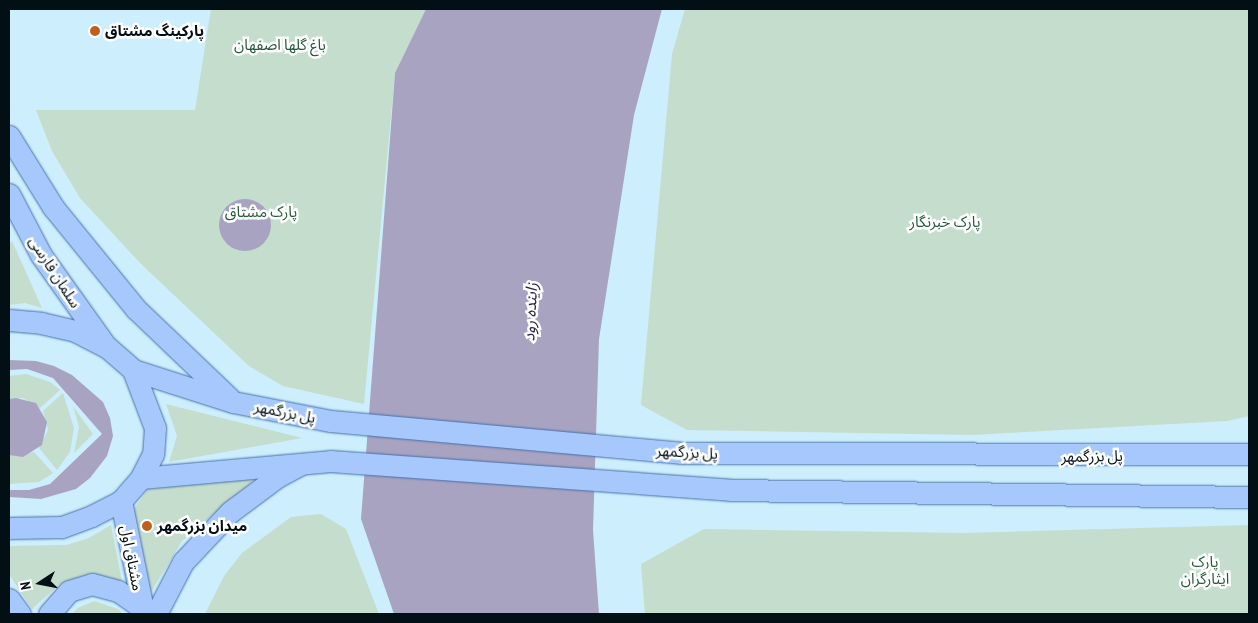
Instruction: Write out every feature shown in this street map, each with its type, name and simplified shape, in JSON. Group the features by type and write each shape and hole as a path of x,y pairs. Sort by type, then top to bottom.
{"main road":[{"path":"9,136 53,207 136,309 233,402"},
{"name":"سلمان فارسی","path":"9,194 41,255 107,347"},
{"path":"9,320 41,323 76,332 107,347 133,370 155,428 152,454 141,478 120,501 92,516 60,527 9,528"},
{"name":"پل بزرگمهر","path":"133,370 233,402 331,421 681,453 1249,454"},
{"path":"141,478 308,461 330,461 730,490 1249,497"},
{"path":"49,614 69,591 92,584 118,591 147,612 182,562 230,512 277,477 308,461"},
{"name":"مشتاق اول","path":"120,501 147,612"},
{"path":"9,599 20,614"}],"green space":[{"name":"پارک مشتاق","path":"211,9 426,9 395,73 364,404 283,386 249,366 140,263 80,198 52,151 36,110 195,110"},
{"name":"پارک خبرنگار","path":"685,9 1249,9 1249,416 1227,421 972,435 687,430 641,405 672,54"},
{"path":"12,241 42,308 25,303 9,305 9,244"},
{"path":"26,374 50,382 60,390 40,408 23,398 9,399 9,376"},
{"path":"63,393 74,428 70,452 57,470 39,448 48,430 43,411"},
{"path":"166,404 302,438 169,462 177,436"},
{"path":"73,406 93,434 74,453 79,427"},
{"path":"34,452 53,473 39,482 9,484 9,455"},
{"path":"259,476 182,541 151,592 134,509 148,489"},
{"path":"321,514 346,529 379,614 205,614 224,576 242,553 291,517"},
{"path":"111,525 122,582 84,576 60,584 32,609 9,574 9,546 67,545 89,538"},
{"name":"پارک ایثارگران","path":"1249,525 1249,614 645,614 641,564 704,529 966,533"},
{"path":"94,601 118,609 123,614 72,614 78,608"}],"water":[{"name":"زاینده رود","path":"426,9 662,9 634,115 599,339 593,530 599,614 394,614 361,519 395,73"},
{"path":"245,199 255,201 263,207 269,215 271,225 269,235 263,243 255,249 245,251 235,249 227,243 221,235 219,225 221,215 227,207 235,201"},
{"path":"9,360 36,361 54,366 72,375 103,402 110,418 113,436 107,456 90,478 76,489 41,499 9,497 9,490 29,490 50,484 102,434 53,378 27,369 9,370"},
{"path":"16,398 36,403 47,422 42,445 23,457 9,455 9,399"}],"place":[{"name":"پارکینگ مشتاق","path":"95,31"},
{"name":"میدان بزرگمهر","path":"147,526"}],"park label":[{"name":"باغ گلها اصفهان","path":"280,45"}]}
